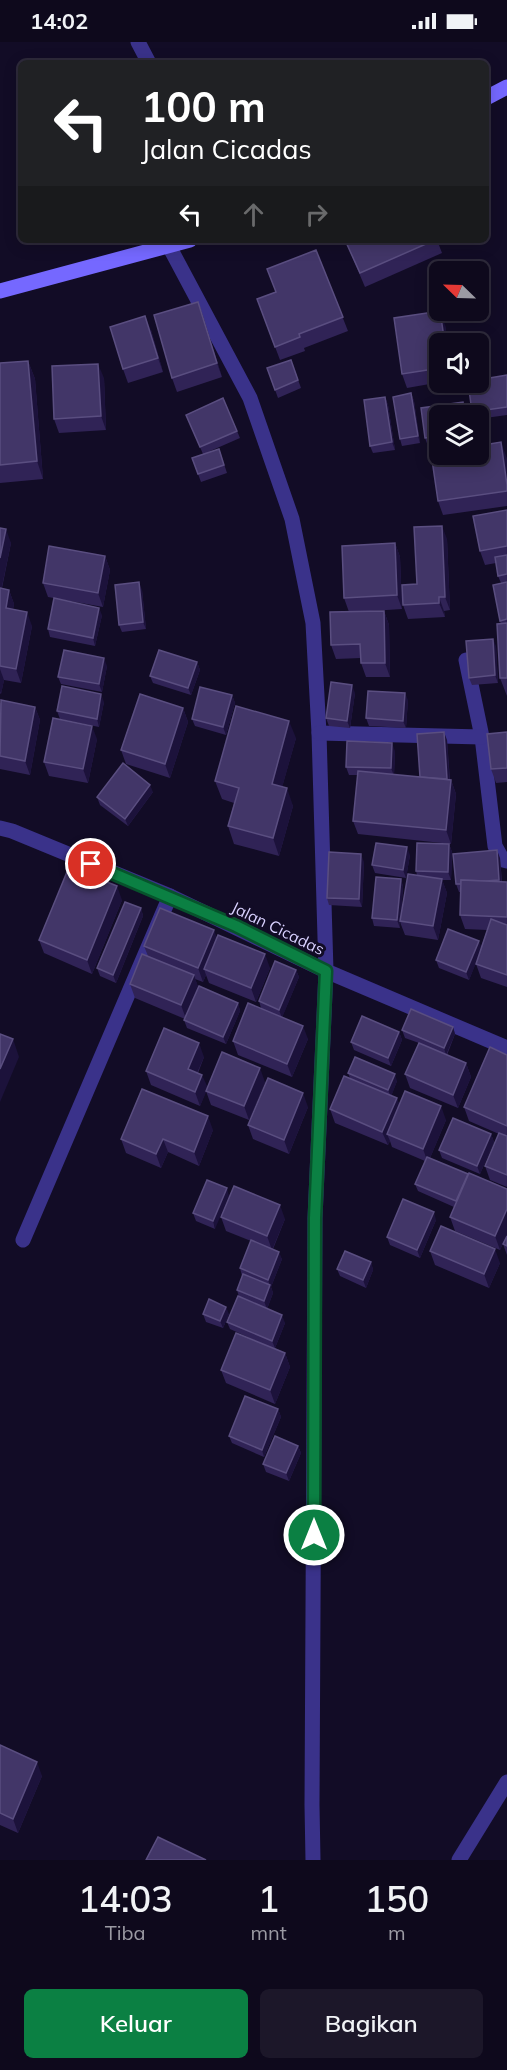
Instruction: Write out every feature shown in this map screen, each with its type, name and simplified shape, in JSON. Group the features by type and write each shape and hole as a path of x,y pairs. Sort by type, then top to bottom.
{"main road":[{"path":"489,96 507,87"},
{"path":"0,291 180,243"}],"street":[{"path":"138,42 147,60"},
{"path":"169,246 250,398 292,519 313,623 319,733 326,971 315,1218 313,1860"},
{"path":"466,660 482,737 495,846 502,860 507,861"},
{"path":"319,733 482,737"},
{"name":"Jalan Cicadas","path":"0,828 170,896 326,971 507,1048"},
{"path":"23,1240 170,896"},
{"path":"459,1860 507,1782"}],"building":[{"path":"346,243 428,243 360,273"},
{"path":"316,250 343,317 299,334 300,337 275,347 257,299 276,292 267,269"},
{"path":"198,302 217,363 172,378 154,315"},
{"path":"429,313 429,321 442,321 443,333 429,333 429,370 402,374 394,318"},
{"path":"145,316 158,358 123,369 110,327"},
{"path":"291,360 298,380 275,390 267,368"},
{"path":"28,361 37,461 0,465 0,363"},
{"path":"98,364 101,416 54,419 52,366"},
{"path":"507,375 507,407 489,410 489,405 471,405 469,393 489,393 489,378"},
{"path":"411,393 418,436 400,439 393,397"},
{"path":"385,397 392,442 370,446 364,400"},
{"path":"223,398 237,431 200,447 186,415"},
{"path":"463,402 463,405 442,405"},
{"path":"429,407 429,437 425,438 421,408"},
{"path":"501,442 507,491 438,501 433,465 489,465 489,444"},
{"path":"219,449 224,465 198,474 192,458"},
{"path":"507,510 507,546 480,551 473,516"},
{"path":"442,526 445,597 439,597 439,603 403,605 402,585 417,584 414,527"},
{"path":"0,528 6,529 0,558"},
{"path":"395,543 397,595 344,598 342,546"},
{"path":"49,546 105,556 98,593 43,583"},
{"path":"507,555 507,574 498,576 495,557"},
{"path":"139,582 143,622 119,625 115,585"},
{"path":"507,582 507,619 500,621 493,585"},
{"path":"0,588 9,590 6,608 27,612 16,669 0,666"},
{"path":"54,598 99,608 93,638 48,629"},
{"path":"384,611 385,663 361,663 360,644 331,645 330,612"},
{"path":"507,623 507,678 500,678 497,624"},
{"path":"493,639 495,675 469,678 466,641"},
{"path":"64,650 104,658 99,684 58,677"},
{"path":"159,650 197,662 188,688 150,676"},
{"path":"331,682 352,685 347,721 326,718"},
{"path":"62,686 101,694 97,719 57,711"},
{"path":"200,687 232,695 223,727 192,719"},
{"path":"368,691 405,693 403,721 366,718"},
{"path":"140,694 183,708 165,764 121,750"},
{"path":"1,700 35,707 25,761 0,756"},
{"path":"236,706 289,721 272,784 287,788 273,838 228,826 239,788 215,781"},
{"path":"53,718 92,726 83,769 44,762"},
{"path":"444,732 447,779 420,777 417,734"},
{"path":"507,732 507,768 491,769 487,734"},
{"path":"347,741 392,743 391,768 346,767"},
{"path":"123,763 150,785 125,819 97,797"},
{"path":"358,771 451,780 446,830 353,821"},
{"path":"376,843 407,847 403,870 372,865"},
{"path":"417,843 449,844 448,872 416,871"},
{"path":"497,850 499,880 461,880 461,884 456,884 453,854"},
{"path":"329,852 361,854 359,899 327,898"},
{"path":"69,867 117,886 87,960 39,940"},
{"path":"408,874 442,879 433,926 400,921"},
{"path":"376,877 401,879 397,920 372,918"},
{"path":"461,880 507,882 507,917 460,915"},
{"path":"125,902 141,908 113,975 97,968"},
{"path":"160,908 214,930 198,968 144,946"},
{"path":"491,919 507,925 507,975 476,964"},
{"path":"448,929 479,941 466,972 436,960"},
{"path":"218,935 265,954 251,988 204,969"},
{"path":"142,954 194,975 181,1005 130,984"},
{"path":"275,961 296,970 279,1010 259,1001"},
{"path":"199,986 238,1003 223,1037 184,1020"},
{"path":"248,1003 303,1026 287,1064 233,1041"},
{"path":"411,1009 453,1027 444,1048 402,1030"},
{"path":"362,1016 399,1032 388,1058 351,1042"},
{"path":"164,1028 199,1043 188,1069 202,1075 195,1092 146,1071"},
{"path":"0,1034 13,1039 0,1069"},
{"path":"419,1043 466,1063 453,1095 405,1074"},
{"path":"490,1047 507,1055 507,1126 464,1107"},
{"path":"222,1052 260,1068 244,1106 206,1091"},
{"path":"355,1057 395,1074 388,1090 348,1073"},
{"path":"344,1076 397,1098 382,1132 330,1109"},
{"path":"268,1078 303,1093 284,1140 248,1125"},
{"path":"142,1089 208,1116 194,1152 163,1139 156,1154 121,1139"},
{"path":"405,1091 441,1106 423,1149 387,1134"},
{"path":"453,1118 491,1134 477,1166 439,1150"},
{"path":"499,1133 507,1136 507,1175 485,1166"},
{"path":"427,1157 468,1174 456,1201 415,1184"},
{"path":"469,1173 507,1189 507,1209 495,1236 450,1217"},
{"path":"207,1180 227,1188 213,1221 193,1213"},
{"path":"234,1186 280,1205 267,1236 221,1217"},
{"path":"403,1199 434,1212 417,1250 387,1237"},
{"path":"441,1226 495,1249 484,1274 430,1251"},
{"path":"251,1240 279,1252 268,1280 240,1268"},
{"path":"345,1251 371,1262 363,1280 337,1269"},
{"path":"243,1274 270,1285 264,1301 237,1290"},
{"path":"238,1296 282,1315 272,1341 227,1322"},
{"path":"209,1299 226,1307 220,1321 203,1314"},
{"path":"236,1333 285,1353 270,1390 221,1370"},
{"path":"245,1396 278,1409 262,1450 229,1436"},
{"path":"275,1436 298,1446 286,1473 263,1464"},
{"path":"0,1745 37,1762 13,1819 0,1813"},
{"path":"158,1837 206,1860 146,1860"}],"route":[{"path":"91,864 236,926 326,971 315,1218 314,1535"}]}
